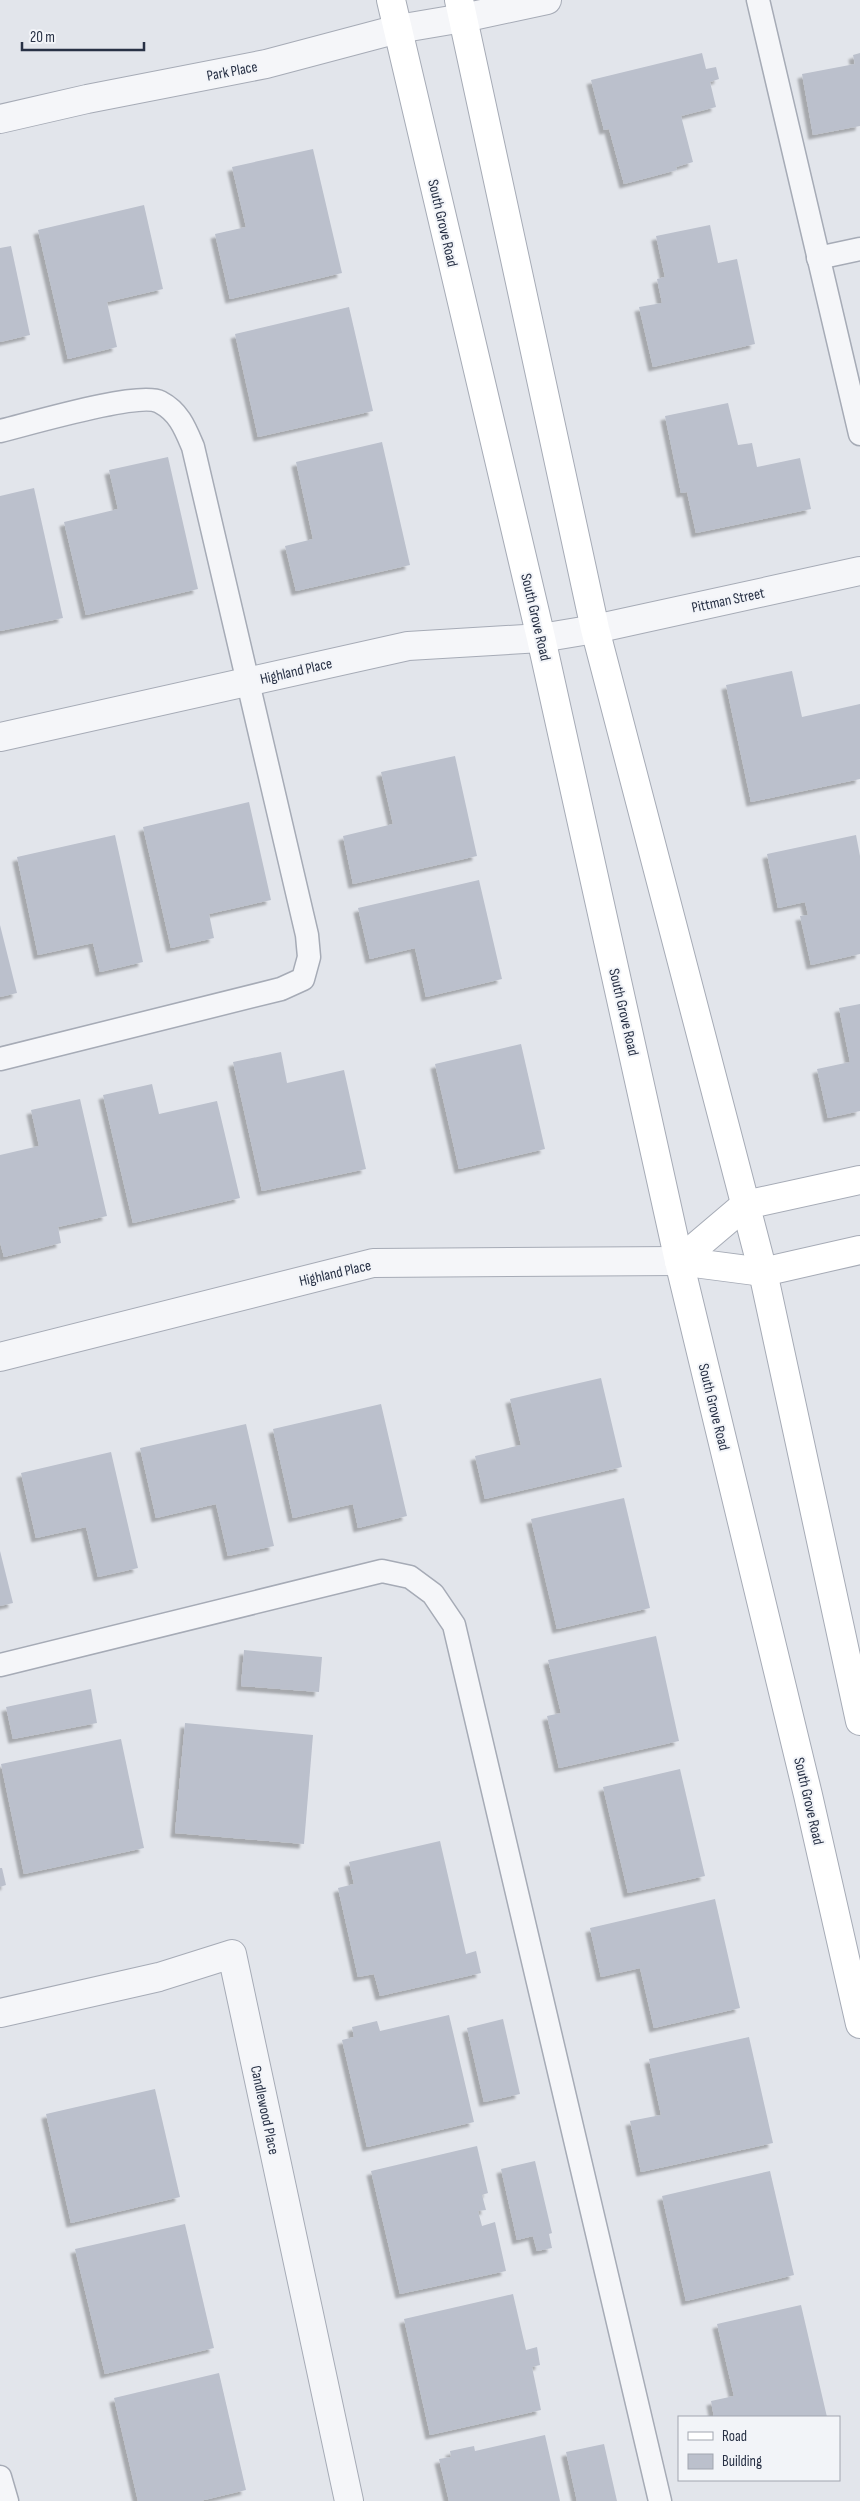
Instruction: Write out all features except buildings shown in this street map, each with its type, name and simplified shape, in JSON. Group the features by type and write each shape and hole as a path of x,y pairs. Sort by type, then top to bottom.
{"main road":[{"name":"South Grove Road","path":"390,0 541,638 679,1261 805,1785 860,2024"},
{"path":"461,9 595,629 744,1206 763,1272 860,1721"},
{"path":"679,1261 744,1206 860,1180"},
{"path":"679,1261 763,1272 860,1250"}],"street":[{"name":"Park Place","path":"0,119 87,99 266,64 398,29 461,9 547,0"},
{"name":"Pittman Street","path":"595,629 860,571"},
{"name":"Highland Place","path":"0,737 408,646 541,638 595,629"},
{"name":"Highland Place","path":"0,1357 374,1263 679,1261"},
{"name":"Candlewood Place","path":"0,2013 159,1977 232,1954 349,2501"}],"lane":[{"path":"758,0 860,434"},
{"path":"818,258 860,249"},
{"path":"0,431 133,400 159,402 180,417 193,447 306,935 309,957 303,979 281,988 0,1059"},
{"path":"0,1665 382,1571 410,1577 433,1594 454,1625 660,2501"},
{"path":"0,2477 6,2501"}]}
